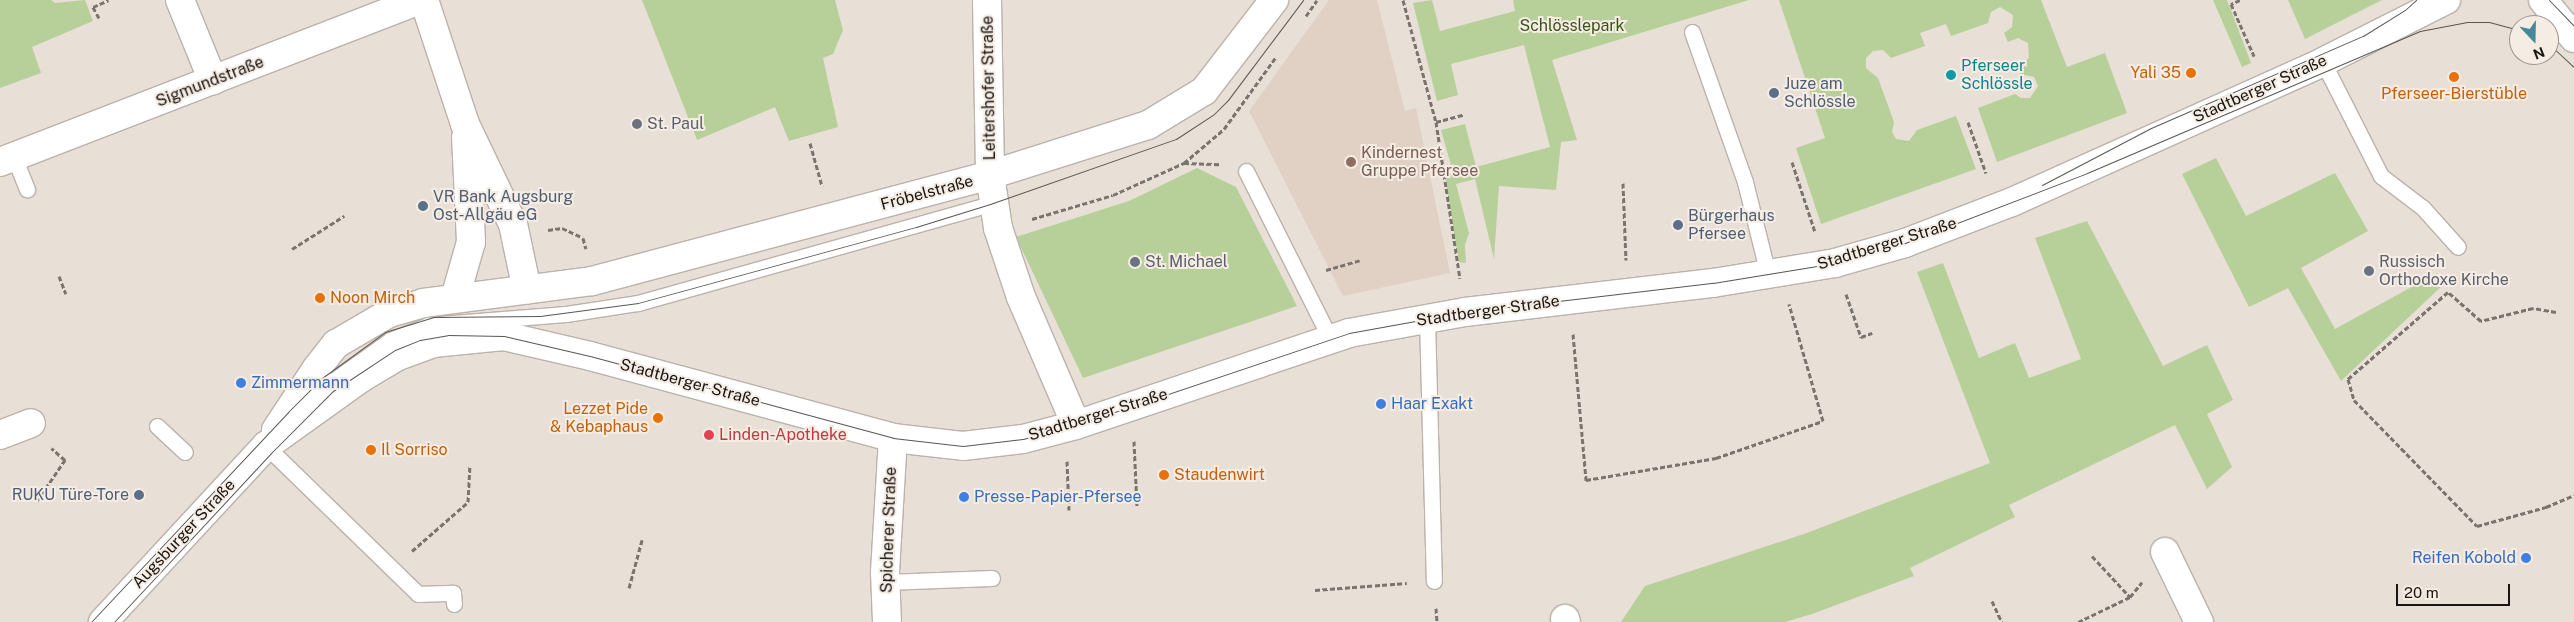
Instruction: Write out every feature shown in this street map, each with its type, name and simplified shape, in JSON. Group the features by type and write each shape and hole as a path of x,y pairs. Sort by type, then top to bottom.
{"street":[{"path":"180,0 213,81"},
{"name":"Sigmundstraße","path":"7,160 420,0"},
{"path":"424,0 465,124 513,224 527,290"},
{"name":"Leitershofer Straße","path":"987,0 990,176 996,216 1021,296 1076,425"},
{"name":"Fröbelstraße","path":"527,290 592,281 990,176 1129,132 1181,108 1213,81 1274,0"},
{"name":"Stadtberger Straße","path":"509,327 590,356 892,438 963,446 1022,439 1076,425 1330,338 1427,318 1629,293 1835,263 1960,223 2323,62 2446,0"},
{"path":"2543,0 2574,38"},
{"path":"455,298 471,242 465,124"},
{"name":"Augsburger Straße","path":"103,622 266,446 317,368 336,344 389,314 423,303 527,290"},
{"name":"Augsburger Straße","path":"266,446 337,394 398,356 433,343 509,327"},
{"name":"Spicherer Straße","path":"887,622 885,582 892,438"},
{"path":"2165,552 2199,622"}],"lane":[{"path":"1692,32 1745,182 1768,274"},
{"path":"2323,62 2381,176 2423,208 2458,247"},
{"path":"7,160 26,189"},
{"path":"1246,171 1330,338"},
{"path":"454,604 454,593 418,594 266,446 327,385 360,360 399,335 440,322 509,327 638,303 996,216"},
{"path":"509,327 527,290"},
{"path":"1427,318 1434,581"},
{"path":"157,426 185,452"},
{"path":"885,582 992,578"}],"path":[{"path":"99,18 93,7 109,0"},
{"path":"1403,0 1436,122 1460,278"},
{"path":"2240,0 2231,4 2267,86"},
{"path":"996,216 1114,194 1184,163 1224,129 1236,112"},
{"path":"1436,122 1463,115"},
{"path":"1968,122 1986,173"},
{"path":"810,143 832,218"},
{"path":"1184,163 1218,162 1235,177 1246,171"},
{"path":"1792,162 1816,236"},
{"path":"1623,183 1629,293"},
{"path":"292,249 344,216"},
{"path":"1319,274 1360,260"},
{"path":"60,276 66,294"},
{"path":"1845,291 1861,337 1872,333"},
{"path":"2556,312 2533,308 2481,321 2448,292 2348,380 2354,400 2477,526 2546,507 2574,494"},
{"path":"1573,334 1586,480 1661,470 1716,458 1823,421 1788,301"},
{"path":"19,428 65,460 37,500"},
{"path":"1134,436 1137,506"},
{"path":"1067,458 1069,510"},
{"path":"392,568 468,502 470,465"},
{"path":"629,588 642,540"},
{"path":"2078,622 2130,597 2165,552"},
{"path":"2092,556 2130,597"},
{"path":"1315,590 1434,581"},
{"path":"1992,601 2002,622"}],"shaded area":[{"name":"Kindernest Gruppe Pfersee","path":"1329,0 1377,0 1405,111 1416,108 1450,273 1343,296 1249,111"}],"green space":[{"path":"0,0 51,0 55,3 85,0 93,21 32,47 41,73 0,88"},
{"path":"642,0 835,0 843,30 833,54 823,58 838,127 789,141 775,107 697,140"},
{"name":"Schlösslepark","path":"1432,0 1440,31 1515,11 1513,0 1749,0 1552,60 1577,140 1561,142 1556,190 1499,186 1494,259 1475,179 1456,184 1469,233 1465,245 1466,263 1459,262 1445,175 1453,172 1441,130 1465,124 1476,167 1550,147 1524,45 1451,64 1458,95 1437,101 1413,3"},
{"path":"1779,0 2041,0 2067,67 2105,53 2127,113 1997,162 1978,108 2015,94 2021,98 2030,98 2038,86 2034,77 2020,74 2016,65 2029,58 2028,43 2018,38 2008,42 2004,33 2012,27 2013,15 2000,7 1991,12 1988,23 1951,36 1946,24 1920,33 1925,46 1891,58 1883,50 1873,51 1866,58 1866,68 1878,78 1894,122 1892,132 1896,139 1909,141 1917,130 1956,116 1976,169 1821,224 1796,148 1825,138"},
{"path":"2213,0 2227,0 2251,63 2242,67"},
{"path":"2288,0 2382,0 2305,39"},
{"path":"2216,158 2246,216 2335,173 2368,231 2301,268 2335,329 2437,273 2444,284 2341,381 2288,288 2249,307 2182,174"},
{"path":"1197,168 1236,187 1297,306 1083,378 1016,237 1129,201"},
{"path":"2087,221 2163,366 2207,345 2233,400 2207,414 2232,467 2207,489 2175,425 2009,505 2015,517 1910,568 1914,576 1812,614 1785,622 1621,622 1645,586 1804,534 1990,463 1917,272 1943,263 1979,358 2015,343 2029,378 2081,359 2035,238"}],"tram line":[{"path":"91,622 322,378 385,332 434,317 540,316 638,303 916,227 993,203 1176,139 1214,114 1228,100 1303,0"},
{"path":"2042,185 2151,128 2363,36 2405,10 2416,0"},
{"path":"2549,0 2574,26"},
{"path":"114,622 272,452 333,391 395,350 420,340 448,335 504,336 590,356 893,438 963,446 1023,439 1076,425 1349,333 1465,312 1713,283 1835,263 1905,243 2087,173 2420,31 2467,22 2489,22 2509,27"},
{"path":"2559,53 2574,67"}],"place":[{"name":"Yali 35","path":"2191,73"},
{"name":"Pferseer Schlössle","path":"1951,75"},
{"name":"Pferseer-Bierstüble","path":"2454,77"},
{"name":"Juze am Schlössle","path":"1774,93"},
{"name":"St. Paul","path":"637,124"},
{"name":"Kindernest Gruppe Pfersee","path":"1351,162"},
{"name":"VR Bank Augsburg Ost-Allgäu eG","path":"423,206"},
{"name":"Bürgerhaus Pfersee","path":"1678,225"},
{"name":"St. Michael","path":"1135,262"},
{"name":"Russisch Orthodoxe Kirche","path":"2369,271"},
{"name":"Noon Mirch","path":"320,298"},
{"name":"Zimmermann","path":"241,383"},
{"name":"Haar Exakt","path":"1381,404"},
{"name":"Lezzet Pide & Kebaphaus","path":"658,418"},
{"name":"Linden-Apotheke","path":"709,435"},
{"name":"Il Sorriso","path":"371,450"},
{"name":"Staudenwirt","path":"1164,475"},
{"name":"RUKU Türe-Tore","path":"139,495"},
{"name":"Presse-Papier-Pfersee","path":"964,497"},
{"name":"Reifen Kobold","path":"2526,558"}]}
